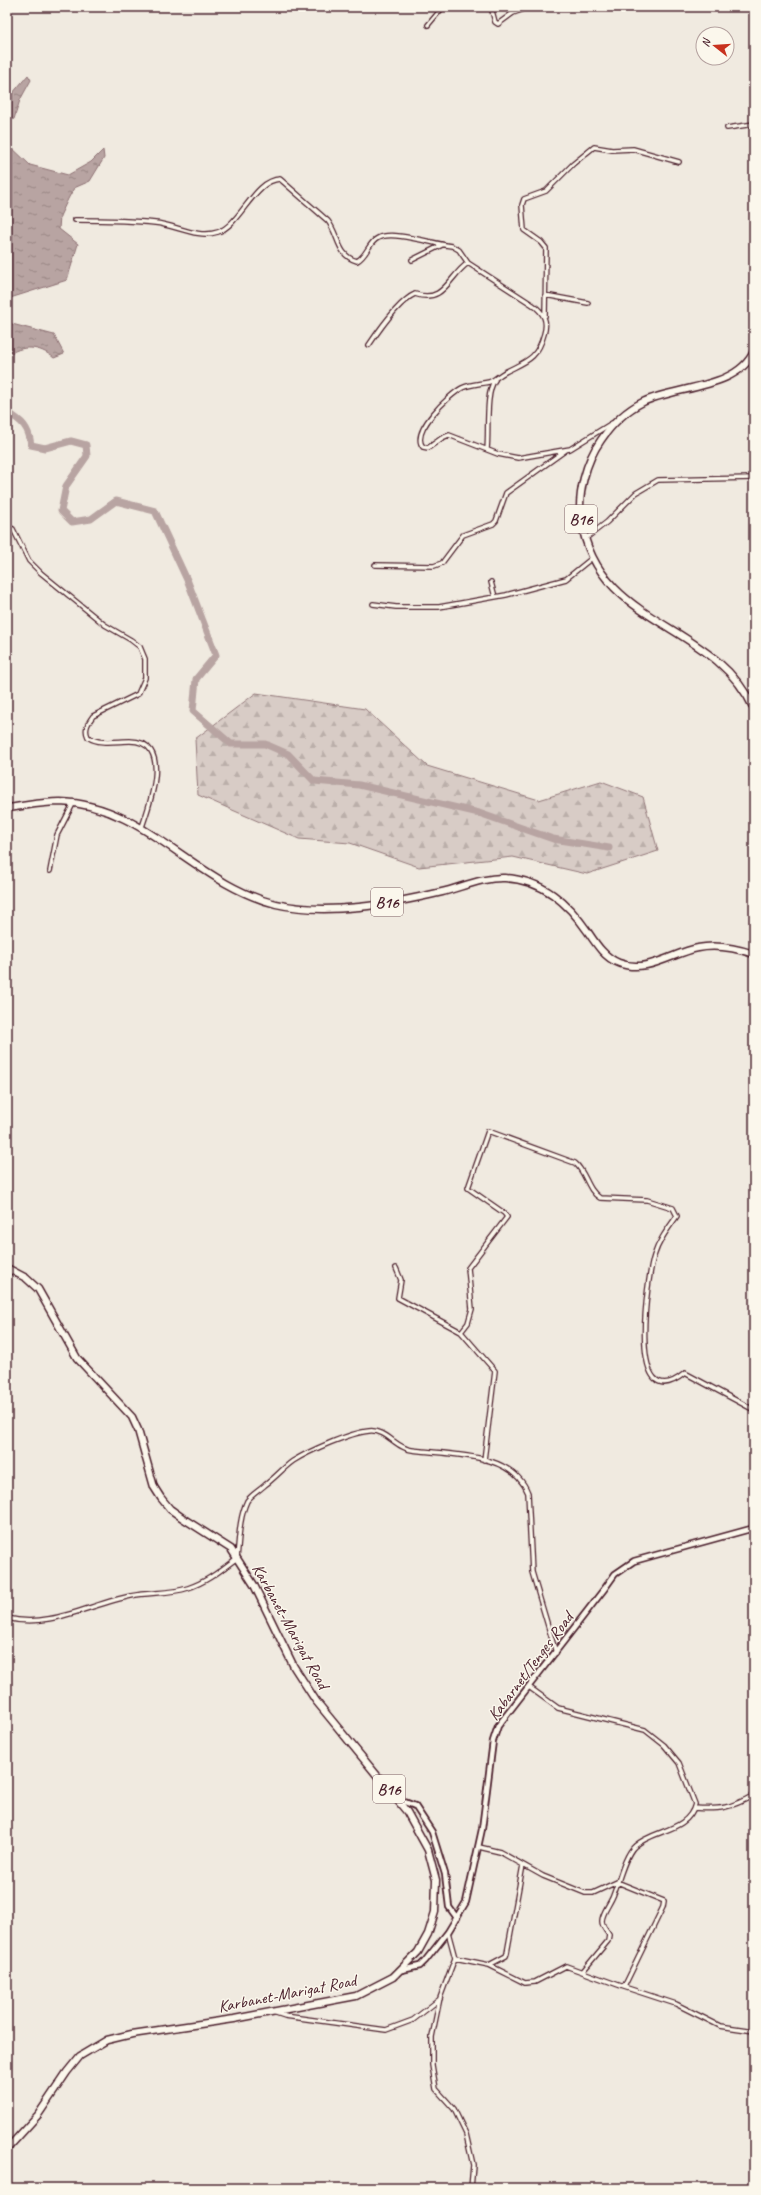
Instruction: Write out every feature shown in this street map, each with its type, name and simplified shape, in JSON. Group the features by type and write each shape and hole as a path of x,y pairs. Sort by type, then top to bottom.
{"main road":[{"name":"B16","path":"754,351 751,358 734,374 724,378 668,392 642,402 615,421 598,444 585,476 580,508 584,540 592,558 605,579 625,598 655,620 697,644 720,662 744,689 754,709"},
{"name":"B16","path":"7,808 47,803 73,804 102,810 142,827 221,882 245,894 275,904 311,909 350,907 424,896 479,882 505,878 535,885 554,895 578,917 608,957 619,963 635,966 646,965 697,948 715,946 754,954"},
{"name":"Karbanet-Marigat Road","path":"7,1268 26,1278 38,1289 78,1358 132,1417 138,1430 154,1487 161,1498 170,1509 231,1550 237,1558 254,1585 294,1667 305,1684 332,1721 397,1799 422,1837 432,1860 436,1880 435,1912 428,1934 418,1952 402,1970 376,1987 356,1996 234,2019 132,2034 107,2040 80,2056 67,2072 38,2115 7,2148"}],"street":[{"path":"428,25 443,7"},
{"path":"491,7 495,22 498,24 513,13 530,7"},
{"path":"727,128 754,124"},
{"path":"487,449 490,386 504,373 524,364 535,354 546,326 546,248 541,242 524,230 522,204 524,199 546,191 572,164 594,147 612,150 637,150 680,162"},
{"path":"76,220 149,222 170,225 195,233 212,233 226,227 262,188 275,179 280,179 328,221 334,230 342,251 352,260 357,261 361,259 372,243 382,236 396,236 452,246 459,250 468,263 534,305 545,317"},
{"path":"412,260 442,245"},
{"path":"369,345 388,319 410,297 415,294 428,297 438,293 446,286 458,270 468,263"},
{"path":"545,296 588,303"},
{"path":"495,380 469,386 457,391 430,418 420,435 421,444 425,448 428,448 449,435 498,454 518,458 567,450"},
{"path":"375,565 434,566 442,563 463,535 496,521 506,493 567,450 582,443 615,421"},
{"path":"584,540 596,531 636,493 658,480 754,478"},
{"path":"7,526 13,529 29,561 41,573 105,625 136,643 143,653 145,678 138,694 93,716 89,722 86,732 88,737 97,741 140,742 151,751 155,764 155,781 142,827"},
{"path":"373,604 388,607 418,608 449,606 495,597 557,583 572,575 592,558"},
{"path":"491,582 495,597"},
{"path":"50,871 57,835 73,804"},
{"path":"461,1332 468,1323 472,1309 468,1268 507,1217 468,1188 488,1130 574,1163 579,1167 588,1185 600,1198 647,1200 673,1208 677,1216 658,1245 646,1293 645,1316 648,1369 654,1378 660,1381 672,1381 685,1373 754,1410"},
{"path":"396,1268 401,1280 398,1298 461,1332 491,1365 496,1375 490,1408 484,1460"},
{"path":"7,1618 25,1622 64,1616 131,1596 187,1588 207,1580 237,1558 242,1516 248,1500 292,1462 341,1439 368,1431 380,1431 408,1450 456,1453 484,1460 510,1471 522,1482 528,1493 532,1572 556,1653"},
{"name":"Kabarnet/Tenges Road","path":"402,1970 420,1966 448,1932 457,1918 469,1892 479,1847 495,1734 502,1718 556,1653 615,1574 629,1563 754,1528"},
{"path":"529,1687 554,1706 645,1730 664,1745 679,1763 694,1800 694,1808 690,1817 682,1824 650,1835 633,1847 617,1882 614,1896 602,1920 604,1928 609,1935 608,1941 583,1972"},
{"path":"694,1808 721,1809 732,1806 754,1795"},
{"path":"397,1799 415,1806 432,1832 445,1874 449,1907 457,1918"},
{"path":"479,1847 500,1852 550,1879 585,1893 594,1893 617,1882 661,1899 665,1903 624,1987"},
{"path":"489,1964 506,1956 508,1953 523,1865"},
{"path":"448,1932 455,1958 440,1998 432,2037 432,2065 436,2089 454,2109 466,2134 473,2165 471,2188"},
{"path":"455,1958 489,1964 525,1983 535,1982 566,1966 676,2004 720,2026 754,2031"},
{"path":"271,2012 285,2016 386,2030 413,2020 440,1998"}],"green space":[{"path":"256,693 365,709 427,766 539,800 601,781 643,797 658,851 587,874 513,857 419,867 350,843 299,839 198,795 195,739"}],"water":[{"path":"28,75 31,80 20,100 14,119 7,122 7,100"},
{"path":"7,143 30,165 68,175 91,162 103,150 104,158 90,181 74,188 60,216 59,229 78,244 67,280 7,299"},
{"path":"7,321 12,324 54,335 64,354 54,358 43,351 25,348 13,352 7,356"}],"waterway":[{"path":"7,412 17,418 24,425 29,434 31,445 45,448 71,441 86,445 87,456 66,486 61,511 72,522 91,519 116,501 155,511 188,582 216,655 196,679 193,711 231,744 265,744 288,754 314,781 359,785 479,813 553,839 609,848"}]}
